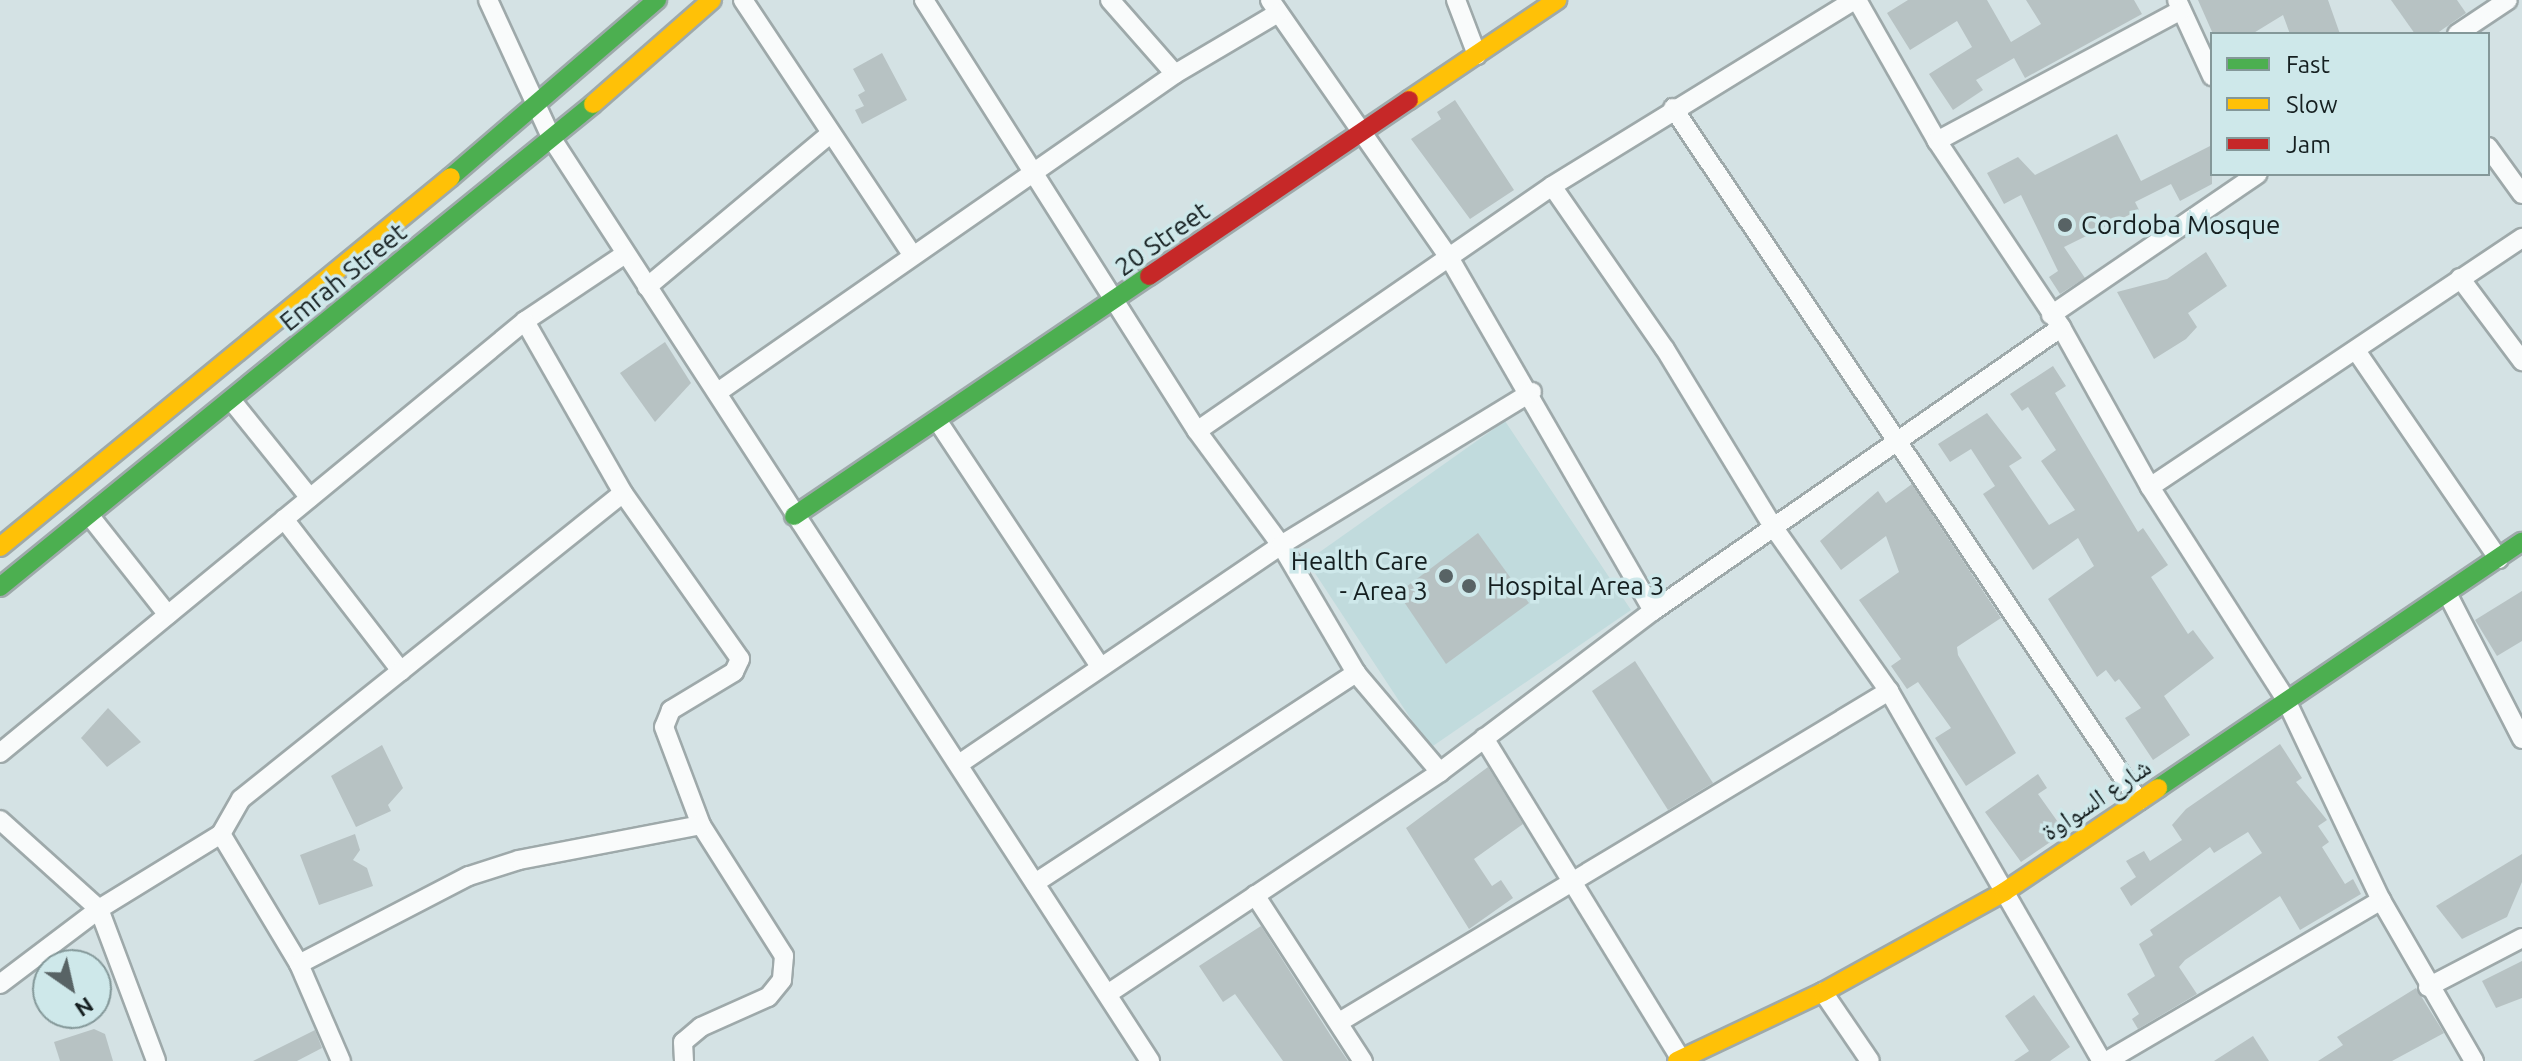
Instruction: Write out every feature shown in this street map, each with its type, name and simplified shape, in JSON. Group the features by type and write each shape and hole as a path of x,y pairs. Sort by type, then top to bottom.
{"street":[{"path":"488,0 552,139 718,392 794,516 962,762 1035,883 1109,993 1150,1061"},
{"name":"Emrah Street","path":"0,547 537,107 657,0"},
{"name":"Emrah Street","path":"0,587 552,139 712,0"},
{"path":"743,0 912,254"},
{"path":"924,0 1037,170 1197,431 1281,545 1356,673 1440,772"},
{"path":"1110,0 1175,74"},
{"path":"1456,0 1477,55"},
{"name":"20 Street","path":"794,516 1117,303 1364,128 1557,0"},
{"path":"1197,431 1552,186 1673,108 1856,0 1937,141 2056,321 2150,487 2286,700 2381,900 2428,987 2474,1061"},
{"path":"2460,32 2508,0"},
{"path":"1937,141 2179,5 2210,72"},
{"path":"718,392 912,254 1274,7 1364,128 1450,259 1532,392 1653,611"},
{"path":"1673,108 2139,801"},
{"path":"647,287 830,134"},
{"path":"2490,150 2522,194"},
{"path":"1109,993 1440,772 1653,611 1897,444 2056,321 2255,176"},
{"path":"1552,186 1665,349 1774,528 1889,691 2104,1061 2381,900"},
{"path":"2150,487 2357,352 2522,238"},
{"path":"0,753 525,321 625,254"},
{"path":"2460,278 2522,361"},
{"path":"525,321 623,493 740,659 734,672 665,717 701,825 784,956 782,980 768,997 701,1027 683,1042 684,1061"},
{"path":"2357,352 2499,559"},
{"path":"962,762 1281,545 1532,392"},
{"path":"232,401 310,498"},
{"path":"939,423 1100,666"},
{"path":"0,984 99,909 221,834 241,799 623,493"},
{"path":"89,515 168,615"},
{"path":"284,519 401,671"},
{"name":"شارع السواوة","path":"1680,1060 1823,992 2004,892 2522,542"},
{"path":"2447,593 2522,739"},
{"path":"1035,883 1356,673"},
{"path":"1341,1021 1889,691"},
{"path":"1484,738 1576,880 1680,1060"},
{"path":"0,820 99,909 156,1061"},
{"path":"299,964 469,876 519,860 701,825"},
{"path":"221,834 299,964 341,1061"},
{"path":"1255,895 1341,1021 1363,1061"},
{"path":"2428,987 2522,938"},
{"path":"1823,992 1870,1061"}],"shaded area":[{"name":"Hospital Area 3","path":"1505,421 1631,610 1430,748 1307,561"}],"building":[{"path":"1908,0 1987,0 2011,42 2041,24 2026,0 2134,0 2142,14 2025,78 2014,58 1976,80 1983,90 1953,110 1929,74 1972,47 1957,21 1910,50 1887,13"},
{"path":"2198,0 2328,0 2339,32 2289,32 2283,15 2255,32 2212,32"},
{"path":"2391,0 2457,0 2466,13 2439,32 2414,32"},
{"path":"882,53 907,100 862,124 855,110 864,106 858,95 865,91 853,69"},
{"path":"1455,100 1514,190 1470,219 1411,139 1441,119 1437,112"},
{"path":"2117,134 2141,181 2210,146 2212,184 2180,201 2171,184 2135,202 2139,210 2064,247 2085,278 2060,294 2049,277 2058,271 2021,195 2004,204 1987,173 2018,157 2035,175"},
{"path":"2206,252 2227,286 2188,313 2197,327 2186,339 2154,359 2117,292 2167,279"},
{"path":"665,342 691,383 655,422 620,373"},
{"path":"2053,366 2066,386 2055,393 2138,532 2143,528 2168,565 2151,577 2188,634 2193,630 2214,658 2164,696 2190,735 2153,760 2125,718 2141,708 2119,679 2115,682 2106,670 2097,677 2048,599 2094,566 2078,538 2033,570 1983,494 1995,486 1971,449 1950,462 1938,444 1987,413 2022,458 2009,466 2049,525 2075,510 2041,461 2056,450 2028,407 2022,411 2010,394"},
{"path":"1912,484 2001,618 1957,647 1958,655 2016,753 1966,786 1935,738 1951,728 1918,682 1907,689 1891,666 1901,659 1859,600 1899,572 1886,536 1841,570 1820,541 1878,491 1886,503"},
{"path":"1478,533 1529,603 1446,664 1398,593"},
{"path":"2522,591 2522,641 2497,656 2475,620"},
{"path":"1635,661 1713,783 1668,810 1592,691"},
{"path":"108,708 141,742 107,767 81,738"},
{"path":"2280,744 2302,778 2296,782 2327,820 2318,826 2329,842 2322,847 2345,884 2353,879 2361,894 2300,930 2280,896 2185,960 2179,967 2197,994 2138,1029 2132,1019 2139,1014 2127,994 2155,976 2139,944 2153,935 2150,930 2262,853 2248,832 2214,853 2210,847 2131,906 2120,888 2136,877 2126,861 2144,851 2150,861 2182,840 2172,825 2186,809"},
{"path":"382,745 403,788 388,805 391,811 356,827 331,776"},
{"path":"1488,767 1523,824 1474,859 1492,886 1501,880 1513,898 1469,929 1406,828"},
{"path":"2038,774 2047,788 2038,794 2065,832 2021,862 1985,812"},
{"path":"355,834 360,850 353,860 367,868 373,886 319,905 300,855"},
{"path":"2522,854 2522,882 2507,917 2462,939 2436,906"},
{"path":"1261,926 1348,1061 1283,1061 1235,994 1223,1002 1199,966"},
{"path":"2522,961 2522,998 2496,1008 2482,981"},
{"path":"2416,988 2444,1033 2392,1061 2318,1061 2343,1045 2337,1037"},
{"path":"2034,995 2070,1047 2050,1061 2014,1061 2029,1051 2005,1016"},
{"path":"94,1029 105,1034 113,1061 60,1061 54,1042"},
{"path":"315,1030 322,1048 297,1061 253,1061"},
{"path":"2253,1036 2269,1061 2214,1061"}],"traffic: fast":[{"path":"451,177 657,0"},
{"path":"0,587 593,104"},
{"path":"794,516 1149,276"},
{"path":"2158,788 2522,542"}],"traffic: slow":[{"path":"593,104 712,0"},
{"path":"1409,100 1557,0"},
{"path":"0,547 451,177"},
{"path":"1677,1061 1823,992 2004,892 2158,788"}],"traffic: jam":[{"path":"1149,276 1409,100"}],"place":[{"name":"Cordoba Mosque","path":"2065,225"},
{"name":"Health Care - Area 3","path":"1446,576"},
{"name":"Hospital Area 3","path":"1469,586"}]}
